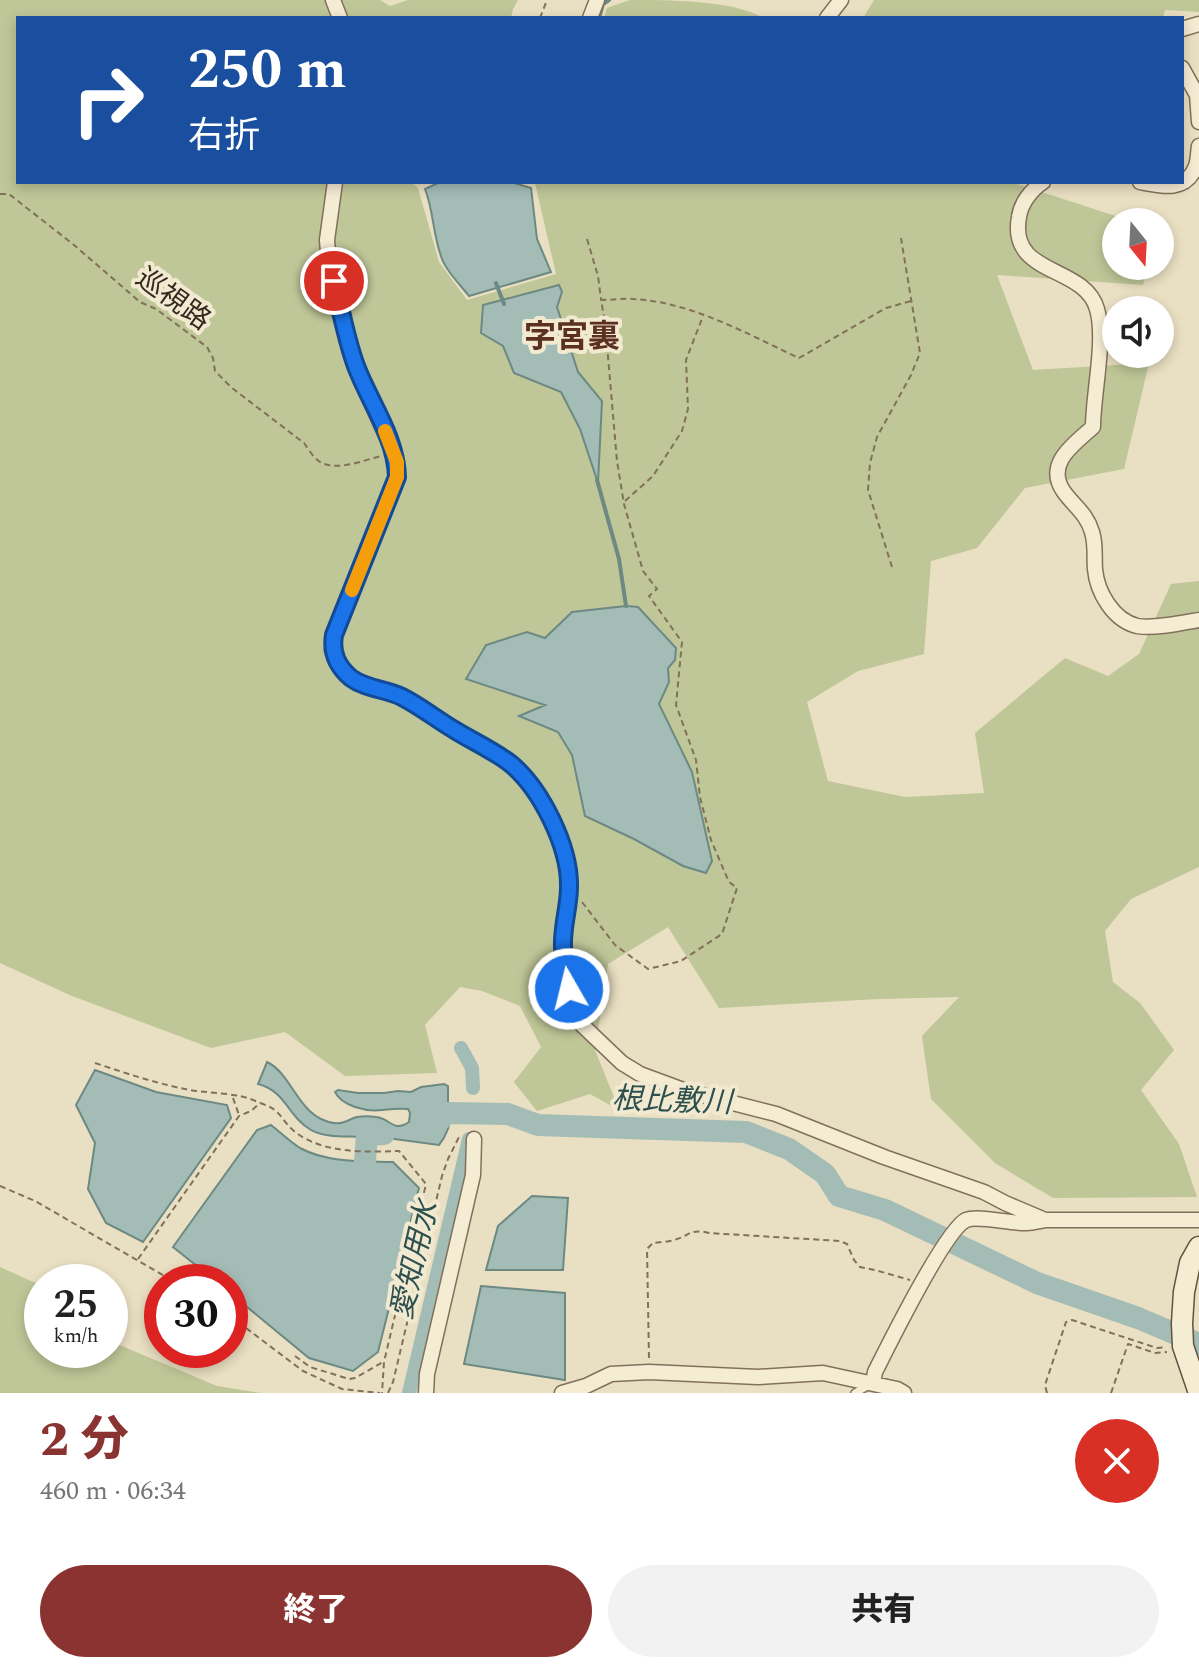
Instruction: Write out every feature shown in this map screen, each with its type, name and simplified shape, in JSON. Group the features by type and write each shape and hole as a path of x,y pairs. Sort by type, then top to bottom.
{"street":[{"path":"829,16 841,0"},
{"path":"1184,72 1197,95 1199,122"},
{"path":"1184,182 1196,167 1199,146"},
{"path":"335,184 327,240 329,264 350,349 397,462 397,477 334,635 332,650 350,677 361,684 401,696 496,753 528,780 539,796 557,831 568,870 563,945 569,989 580,1023 622,1063 640,1074 686,1091 776,1114 984,1192 1045,1220"},
{"path":"1041,184 1020,209 1017,226 1021,245 1031,260 1083,288 1097,306 1099,323 1093,427 1066,450 1057,468 1058,481 1083,513 1092,531 1095,569 1101,593 1112,609 1136,626 1199,620"},
{"path":"1149,184 1168,188 1179,184"},
{"path":"426,1393 427,1374 473,1175 467,1138"},
{"path":"873,1383 875,1372 921,1284 958,1225 969,1218 1029,1224 1045,1220 1199,1220"},
{"path":"1199,1247 1190,1263 1182,1323 1184,1348 1199,1393"},
{"path":"562,1393 611,1374 649,1372 758,1377 823,1373 904,1393"}],"lane":[{"path":"855,1393 873,1383"}],"path":[{"name":"巡視路","path":"0,194 9,194 140,302 156,309 207,347 215,371 232,388 304,443 311,454 323,463 341,465 381,456 397,462"},
{"path":"892,567 868,490 870,463 877,437 920,353 901,238"},
{"path":"569,886 615,945 648,969 681,961 722,934 737,888 729,882 711,840 700,797 696,760 676,705 682,642 649,596 657,589 643,571 624,501 617,461 605,322 598,276 587,239"},
{"path":"601,300 633,299 674,306 704,315 799,358 886,308 911,301"},
{"path":"624,501 653,476 682,431 688,409 686,360 704,315"},
{"path":"95,1063 189,1090 250,1097 273,1107 294,1131 310,1140 339,1149 399,1151 426,1184 384,1362 381,1393 342,1389 303,1371 248,1330"},
{"path":"232,1096 239,1116"},
{"path":"138,1259 239,1116 260,1103"},
{"path":"388,1393 442,1176 448,1159 467,1138"},
{"path":"0,1186 35,1201 146,1264"},
{"path":"649,1372 647,1249 653,1243 674,1241 699,1231 840,1241 847,1244 860,1267 921,1284"},
{"path":"1047,1393 1045,1385 1066,1322 1072,1320 1157,1348 1184,1348"},
{"path":"1111,1393 1128,1344 1155,1353 1184,1348"},
{"path":"295,1356 310,1367 349,1379 384,1362"}],"green space":[{"path":"0,0 380,0 390,6 408,0 518,0 511,16 16,16 16,184 413,184 418,188 439,262 467,300 556,274 535,184 1017,184 1102,212 1102,280 1145,280 1143,285 997,275 1033,370 1102,366 1148,368 1124,469 1025,488 977,548 931,561 924,654 858,671 807,702 828,781 905,797 984,793 975,733 1065,658 1108,676 1139,654 1171,584 1199,581 1199,867 1131,899 1105,931 1113,982 1140,1003 1174,1050 1141,1090 1179,1144 1197,1197 1053,1198 995,1163 931,1099 922,1036 959,997 719,1008 668,927 608,964 595,1050 619,1110 590,1094 537,1111 514,1082 541,1047 520,1006 482,991 460,987 425,1025 437,1073 345,1076 285,1032 211,1048 72,996 0,963"},
{"path":"630,0 681,1 718,4 759,16 605,16 607,8"},
{"path":"874,0 1199,0 1199,12 1165,10 1164,16 864,16"},
{"path":"0,1267 24,1278 24,1368 128,1368 128,1349 144,1355 144,1368 174,1368 217,1386 261,1393 0,1393"}],"water":[{"path":"436,184 518,184 531,188 537,239 551,272 469,296 442,259 425,189"},
{"path":"559,285 562,292 557,307 578,372 602,401 598,483 580,429 561,392 514,373 503,346 481,333 483,305"},
{"path":"638,607 676,648 675,660 668,668 669,682 659,704 692,772 712,861 706,873 683,866 585,816 572,755 558,732 519,716 545,705 466,679 486,645 527,632 545,638 572,612"},
{"path":"267,1062 276,1068 312,1113 334,1123 366,1116 381,1118 395,1126 409,1122 408,1109 362,1109 343,1101 335,1092 338,1090 358,1093 411,1092 421,1087 444,1084 448,1086 448,1108 452,1109 445,1137 439,1145 373,1139 371,1147 362,1146 362,1137 317,1133 303,1125 275,1092 258,1084"},
{"path":"95,1070 156,1092 227,1105 231,1118 143,1242 106,1223 88,1189 95,1143 76,1105"},
{"path":"271,1125 300,1148 322,1156 393,1162 419,1188 378,1352 353,1371 309,1358 248,1308 248,1264 194,1264 173,1247 257,1130"},
{"path":"532,1196 568,1198 563,1270 486,1270 498,1226"},
{"path":"481,1286 565,1293 565,1380 464,1364"}],"waterway":[{"path":"600,16 603,4 609,0"},
{"path":"496,283 504,304"},
{"path":"597,480 619,559 626,606"},
{"name":"愛知用水","path":"461,1048 472,1068 473,1088"},
{"name":"根比敷川","path":"429,1131 447,1113 508,1114 538,1125 746,1132 789,1149 825,1174 839,1196 885,1210 1037,1283 1138,1318 1199,1344"},
{"name":"根比敷川","path":"365,1161 367,1135 384,1134"},
{"name":"愛知用水","path":"409,1393 469,1139"}],"slow traffic":[{"path":"352,590 397,477 397,462 385,431"}],"district":[{"name":"字宮裏","path":"572,336"}],"route":[{"path":"334,281 350,349 397,462 397,477 334,635 332,650 350,677 361,684 401,696 496,753 528,780 557,831 568,870 563,945 569,989"}]}
